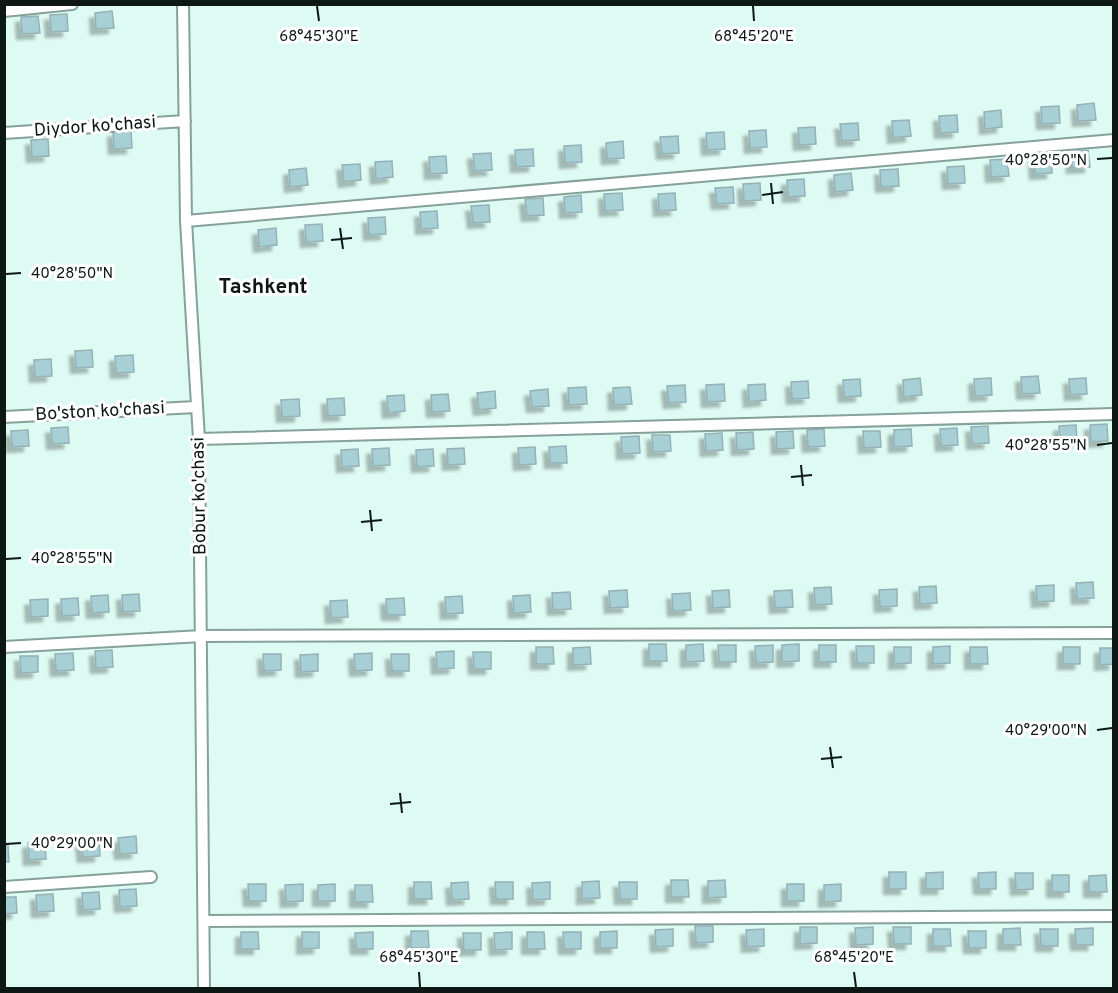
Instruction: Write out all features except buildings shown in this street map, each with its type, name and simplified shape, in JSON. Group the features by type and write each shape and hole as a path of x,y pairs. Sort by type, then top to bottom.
{"street":[{"path":"4,11 72,4"},
{"name":"Bobur ko'chasi","path":"183,4 186,220 199,439 204,988"},
{"name":"Diydor ko'chasi","path":"4,133 185,120"},
{"path":"186,220 1113,140"},
{"name":"Bo'ston ko'chasi","path":"4,417 196,407"},
{"path":"199,439 1113,414"},
{"path":"4,647 202,636 1113,633"},
{"path":"4,886 151,877"},
{"path":"205,921 1113,916"}],"district":[{"name":"Tashkent","path":"263,287"}]}
